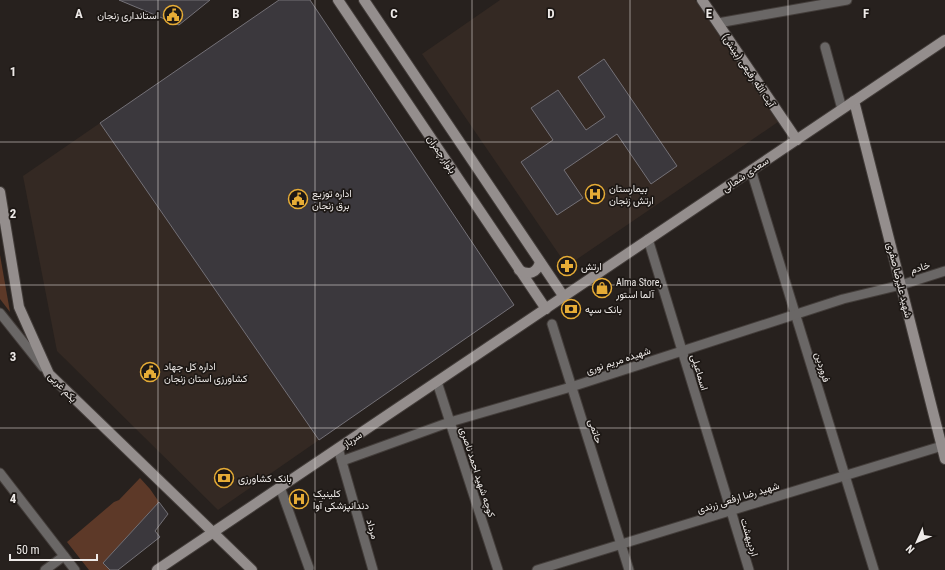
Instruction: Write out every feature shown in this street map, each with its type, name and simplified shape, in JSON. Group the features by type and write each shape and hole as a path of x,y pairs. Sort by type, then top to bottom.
{"main road":[{"name":"بلوار چمران","path":"338,0 546,309"},
{"path":"364,0 564,296"},
{"name":"آیت الله رفیعی (بینش)","path":"702,0 797,140"},
{"name":"سعدی شمالی","path":"546,309 945,40"},
{"name":"شهید علیرضا صفری","path":"854,101 932,410 943,445 945,459"},
{"name":"یکم غربی","path":"0,192 19,307 49,374 252,570"},
{"path":"519,270 528,274 532,273 536,270 540,262"},
{"name":"سرباز","path":"158,570 546,309"}],"street":[{"path":"718,24 847,0"},
{"path":"824,47 842,110"},
{"name":"فروردین","path":"751,170 874,570"},
{"name":"اسماعیلی","path":"648,240 731,511"},
{"name":"خادم","path":"901,284 945,271"},
{"name":"شهیده مریم نوری","path":"342,461 450,422 571,386 843,299 901,284"},
{"path":"0,313 49,374"},
{"name":"حاتمی","path":"552,324 629,570"},
{"name":"کوچه شهید احمد ناصری","path":"437,382 498,570"},
{"name":"شهید رضا ارفعی زرندی","path":"537,570 943,445"},
{"name":"مرداد","path":"338,448 373,570"},
{"path":"0,473 75,570"},
{"path":"280,487 309,568"},
{"name":"اردیبهشت","path":"731,511 749,570"},
{"path":"45,570 64,556"}],"shaded area":[{"name":"بیمارستان ارتش زنجان","path":"500,0 695,0 778,122 567,266 422,54"},
{"path":"100,123 319,440 218,510 57,351 23,176"},
{"path":"0,255 10,312 0,299"},
{"path":"140,478 159,502 103,563 110,570 89,570 67,542 114,502 119,500"},
{"name":"کلینیک دندانپزشکی آوا","path":"302,489 306,504 296,507 292,494"}],"building":[{"name":"استانداری زنجان","path":"119,0 210,0 179,25"},
{"name":"اداره توزیع برق زنجان","path":"279,0 310,0 514,305 319,440 100,123"},
{"path":"604,59 677,166 651,184 617,134 564,170 583,198 557,215 521,162 553,140 531,108 558,90 586,130 605,117 578,77"},
{"path":"159,502 168,514 155,531 160,537 118,570 110,570 103,563"}],"place":[{"name":"استانداری زنجان","path":"173,15"},
{"name":"بیمارستان ارتش زنجان","path":"595,194"},
{"name":"اداره توزیع برق زنجان","path":"298,199"},
{"name":"ارتش","path":"567,266"},
{"name":"Alma Store, آلما استور","path":"602,288"},
{"name":"بانک سپه","path":"571,309"},
{"name":"اداره کل جهاد کشاورزی استان زنجان","path":"150,372"},
{"name":"بانک کشاورزی","path":"224,478"},
{"name":"کلینیک دندانپزشکی آوا","path":"299,499"}]}
